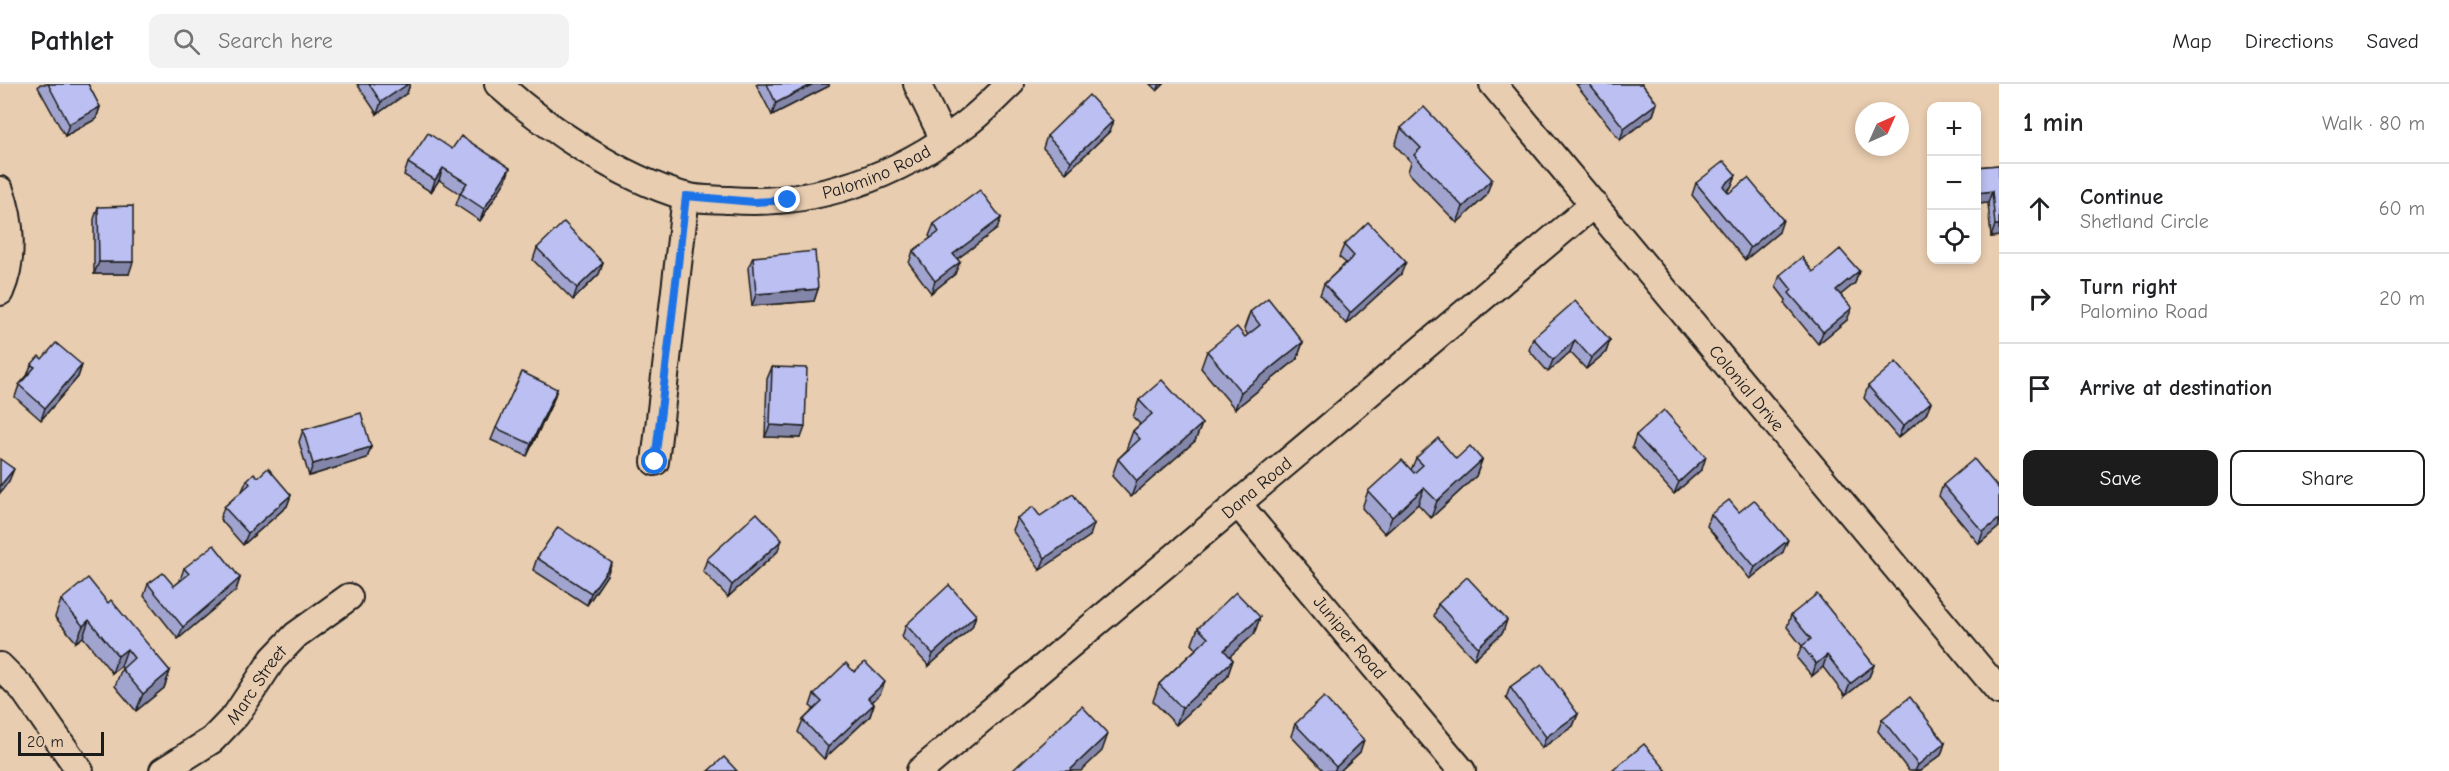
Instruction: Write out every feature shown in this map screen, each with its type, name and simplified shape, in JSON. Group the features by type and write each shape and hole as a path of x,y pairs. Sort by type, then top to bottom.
{"street":[{"name":"Palomino Road","path":"498,84 525,108 576,143 644,180 686,196 754,202 822,195 915,158 968,123 1010,84"},
{"path":"917,84 944,140"},
{"name":"Colonial Drive","path":"1494,84 1999,691"},
{"path":"0,190 5,204 10,239 8,273 0,292"},
{"path":"655,462 686,196"},
{"name":"Dana Road","path":"920,771 1594,204"},
{"name":"Juniper Road","path":"1238,504 1462,771"},
{"name":"Marc Street","path":"163,771 212,740 236,715 273,659 296,635 349,597"},
{"path":"0,666 23,690 80,771"}],"building":[{"path":"48,84 88,84 100,107 69,124"},
{"path":"369,84 408,84 381,102"},
{"path":"767,84 813,84 776,103"},
{"path":"1589,84 1642,84 1657,103 1624,128"},
{"path":"1089,95 1113,121 1071,161 1047,136"},
{"path":"1424,107 1492,179 1463,207 1414,155 1421,148 1401,128"},
{"path":"428,133 452,149 461,136 510,168 484,209 460,193 467,183 443,168 435,180 408,163"},
{"path":"1724,161 1736,175 1723,186 1729,193 1748,178 1783,220 1750,248 1696,183"},
{"path":"1999,165 1999,225 1995,225 1992,191 1981,192 1981,167"},
{"path":"980,190 1001,218 953,254 960,262 935,281 913,251 939,232 934,224"},
{"path":"133,206 133,262 99,262 98,207"},
{"path":"564,222 603,263 577,288 537,248"},
{"path":"1368,222 1406,262 1350,313 1324,284 1354,256 1344,245"},
{"path":"1840,249 1859,271 1836,290 1852,308 1823,332 1789,293 1792,290 1780,275 1802,257 1813,272"},
{"path":"815,251 818,289 756,294 753,257"},
{"path":"1268,298 1303,342 1241,392 1207,351 1237,327 1245,337 1260,325 1250,312"},
{"path":"1575,301 1610,340 1591,358 1575,340 1553,360 1533,338"},
{"path":"56,343 82,365 45,408 19,385 35,367 31,365 39,356 42,359"},
{"path":"1896,362 1931,402 1903,426 1868,386"},
{"path":"772,367 807,368 805,427 770,425"},
{"path":"522,372 557,389 531,444 496,428"},
{"path":"1162,380 1202,424 1137,481 1118,459 1140,439 1133,431 1152,414 1139,400"},
{"path":"1664,410 1706,457 1679,482 1636,435"},
{"path":"361,413 371,447 313,464 303,430"},
{"path":"1438,438 1456,459 1470,446 1482,460 1437,501 1424,488 1392,517 1368,491 1402,460 1414,473 1423,465 1416,458"},
{"path":"0,459 14,469 0,486"},
{"path":"1974,459 1999,489 1999,519 1983,532 1943,485"},
{"path":"268,468 291,495 248,533 224,507 250,484 247,480 254,473 258,477"},
{"path":"1073,494 1094,524 1045,558 1017,518 1033,507 1040,516"},
{"path":"1729,500 1739,512 1754,500 1788,540 1755,567 1711,514"},
{"path":"757,513 782,540 732,585 707,559"},
{"path":"558,527 612,563 591,593 537,558"},
{"path":"214,545 240,578 183,627 148,584 163,573 174,586 189,574 184,568"},
{"path":"1467,577 1507,620 1478,647 1438,604"},
{"path":"88,578 108,603 111,600 170,671 143,694 122,669 134,658 127,649 118,656 89,620 83,626 61,600"},
{"path":"949,585 976,615 933,654 906,625"},
{"path":"1236,592 1260,617 1224,650 1233,660 1182,708 1159,684 1208,638 1198,628"},
{"path":"1817,594 1874,665 1850,684 1827,655 1816,664 1802,646 1811,639 1791,615"},
{"path":"865,662 885,682 868,698 874,704 828,747 803,720 822,702 814,694 846,663 854,672"},
{"path":"1542,664 1578,714 1546,737 1510,687"},
{"path":"1324,697 1364,740 1336,767 1295,724"},
{"path":"1910,697 1945,743 1918,765 1882,719"},
{"path":"1082,706 1108,734 1069,771 1012,771"},
{"path":"1644,744 1667,771 1612,771"},
{"path":"724,757 737,771 708,771"}],"route":[{"path":"655,462 686,196 754,202 788,200"}]}
